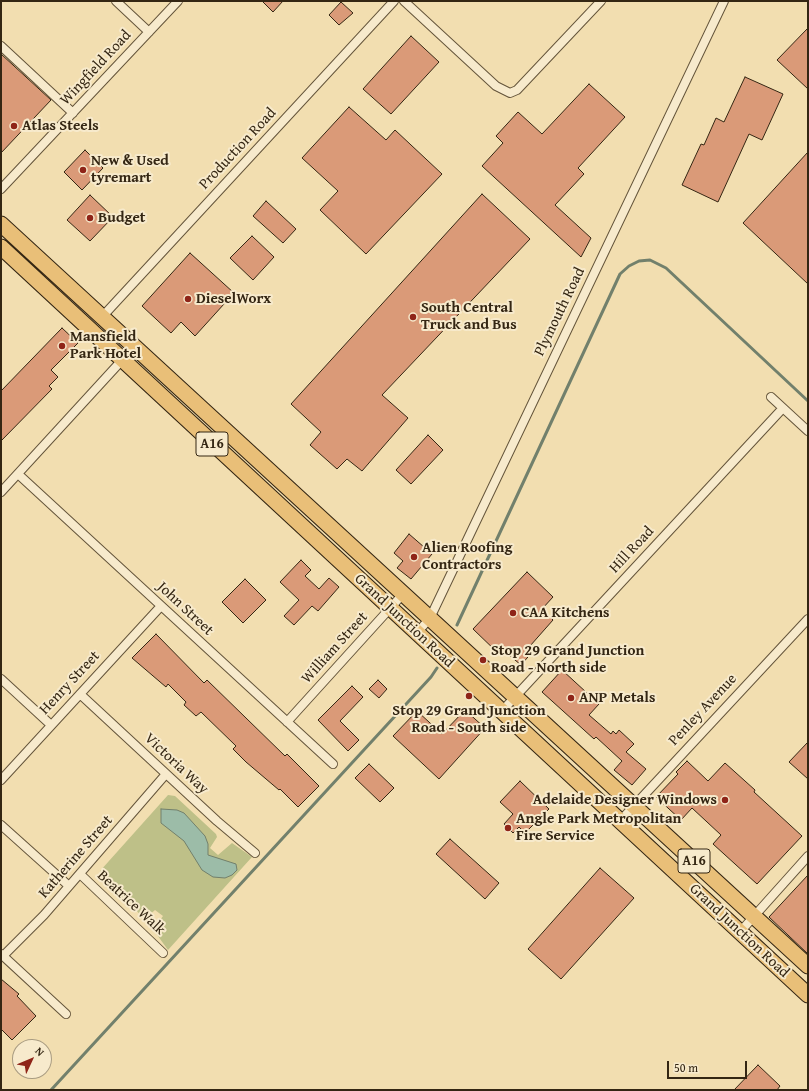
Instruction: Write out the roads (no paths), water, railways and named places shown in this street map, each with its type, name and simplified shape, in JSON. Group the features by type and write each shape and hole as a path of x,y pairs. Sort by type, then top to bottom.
{"highway":[{"name":"Grand Junction Road","path":"1,224 808,966"},
{"name":"Grand Junction Road","path":"1,248 808,995"},
{"path":"302,527 315,513"}],"street":[{"path":"116,1 149,32"},
{"name":"Wingfield Road","path":"1,189 178,1"},
{"name":"Production Road","path":"102,317 394,1"},
{"path":"404,1 496,86 510,92 517,90 601,1"},
{"name":"Plymouth Road","path":"417,633 430,618 724,1"},
{"path":"1,46 73,113"},
{"path":"1,492 135,346"},
{"path":"771,397 808,431"},
{"name":"Hill Road","path":"501,712 783,408"},
{"name":"John Street","path":"18,474 333,764"},
{"name":"William Street","path":"287,722 403,594"},
{"name":"Henry Street","path":"1,780 161,606"},
{"name":"Penley Avenue","path":"620,821 808,619"},
{"path":"1,679 51,725"},
{"name":"Victoria Way","path":"80,694 217,821 255,853"},
{"name":"Katherine Street","path":"2,955 44,916 166,774"},
{"path":"1,824 69,886"},
{"path":"740,932 808,856"},
{"name":"Beatrice Walk","path":"80,874 163,953"},
{"path":"2,955 66,1014"}],"waterway":[{"path":"457,625 620,274 629,266 639,261 650,260 666,268 808,401"},
{"path":"51,1090 431,677 437,668"}],"place":[{"name":"Atlas Steels","path":"14,126"},
{"name":"New & Used tyremart","path":"83,170"},
{"name":"Budget","path":"90,218"},
{"name":"DieselWorx","path":"188,299"},
{"name":"South Central Truck and Bus","path":"413,317"},
{"name":"Mansfield Park Hotel","path":"62,346"},
{"name":"Alien Roofing Contractors","path":"414,557"},
{"name":"CAA Kitchens","path":"513,613"},
{"name":"Stop 29 Grand Junction Road - North side","path":"483,660"},
{"name":"Stop 29 Grand Junction Road - South side","path":"469,696"},
{"name":"ANP Metals","path":"571,698"},
{"name":"Adelaide Designer Windows","path":"725,800"},
{"name":"Angle Park Metropolitan Fire Service","path":"508,828"}]}
